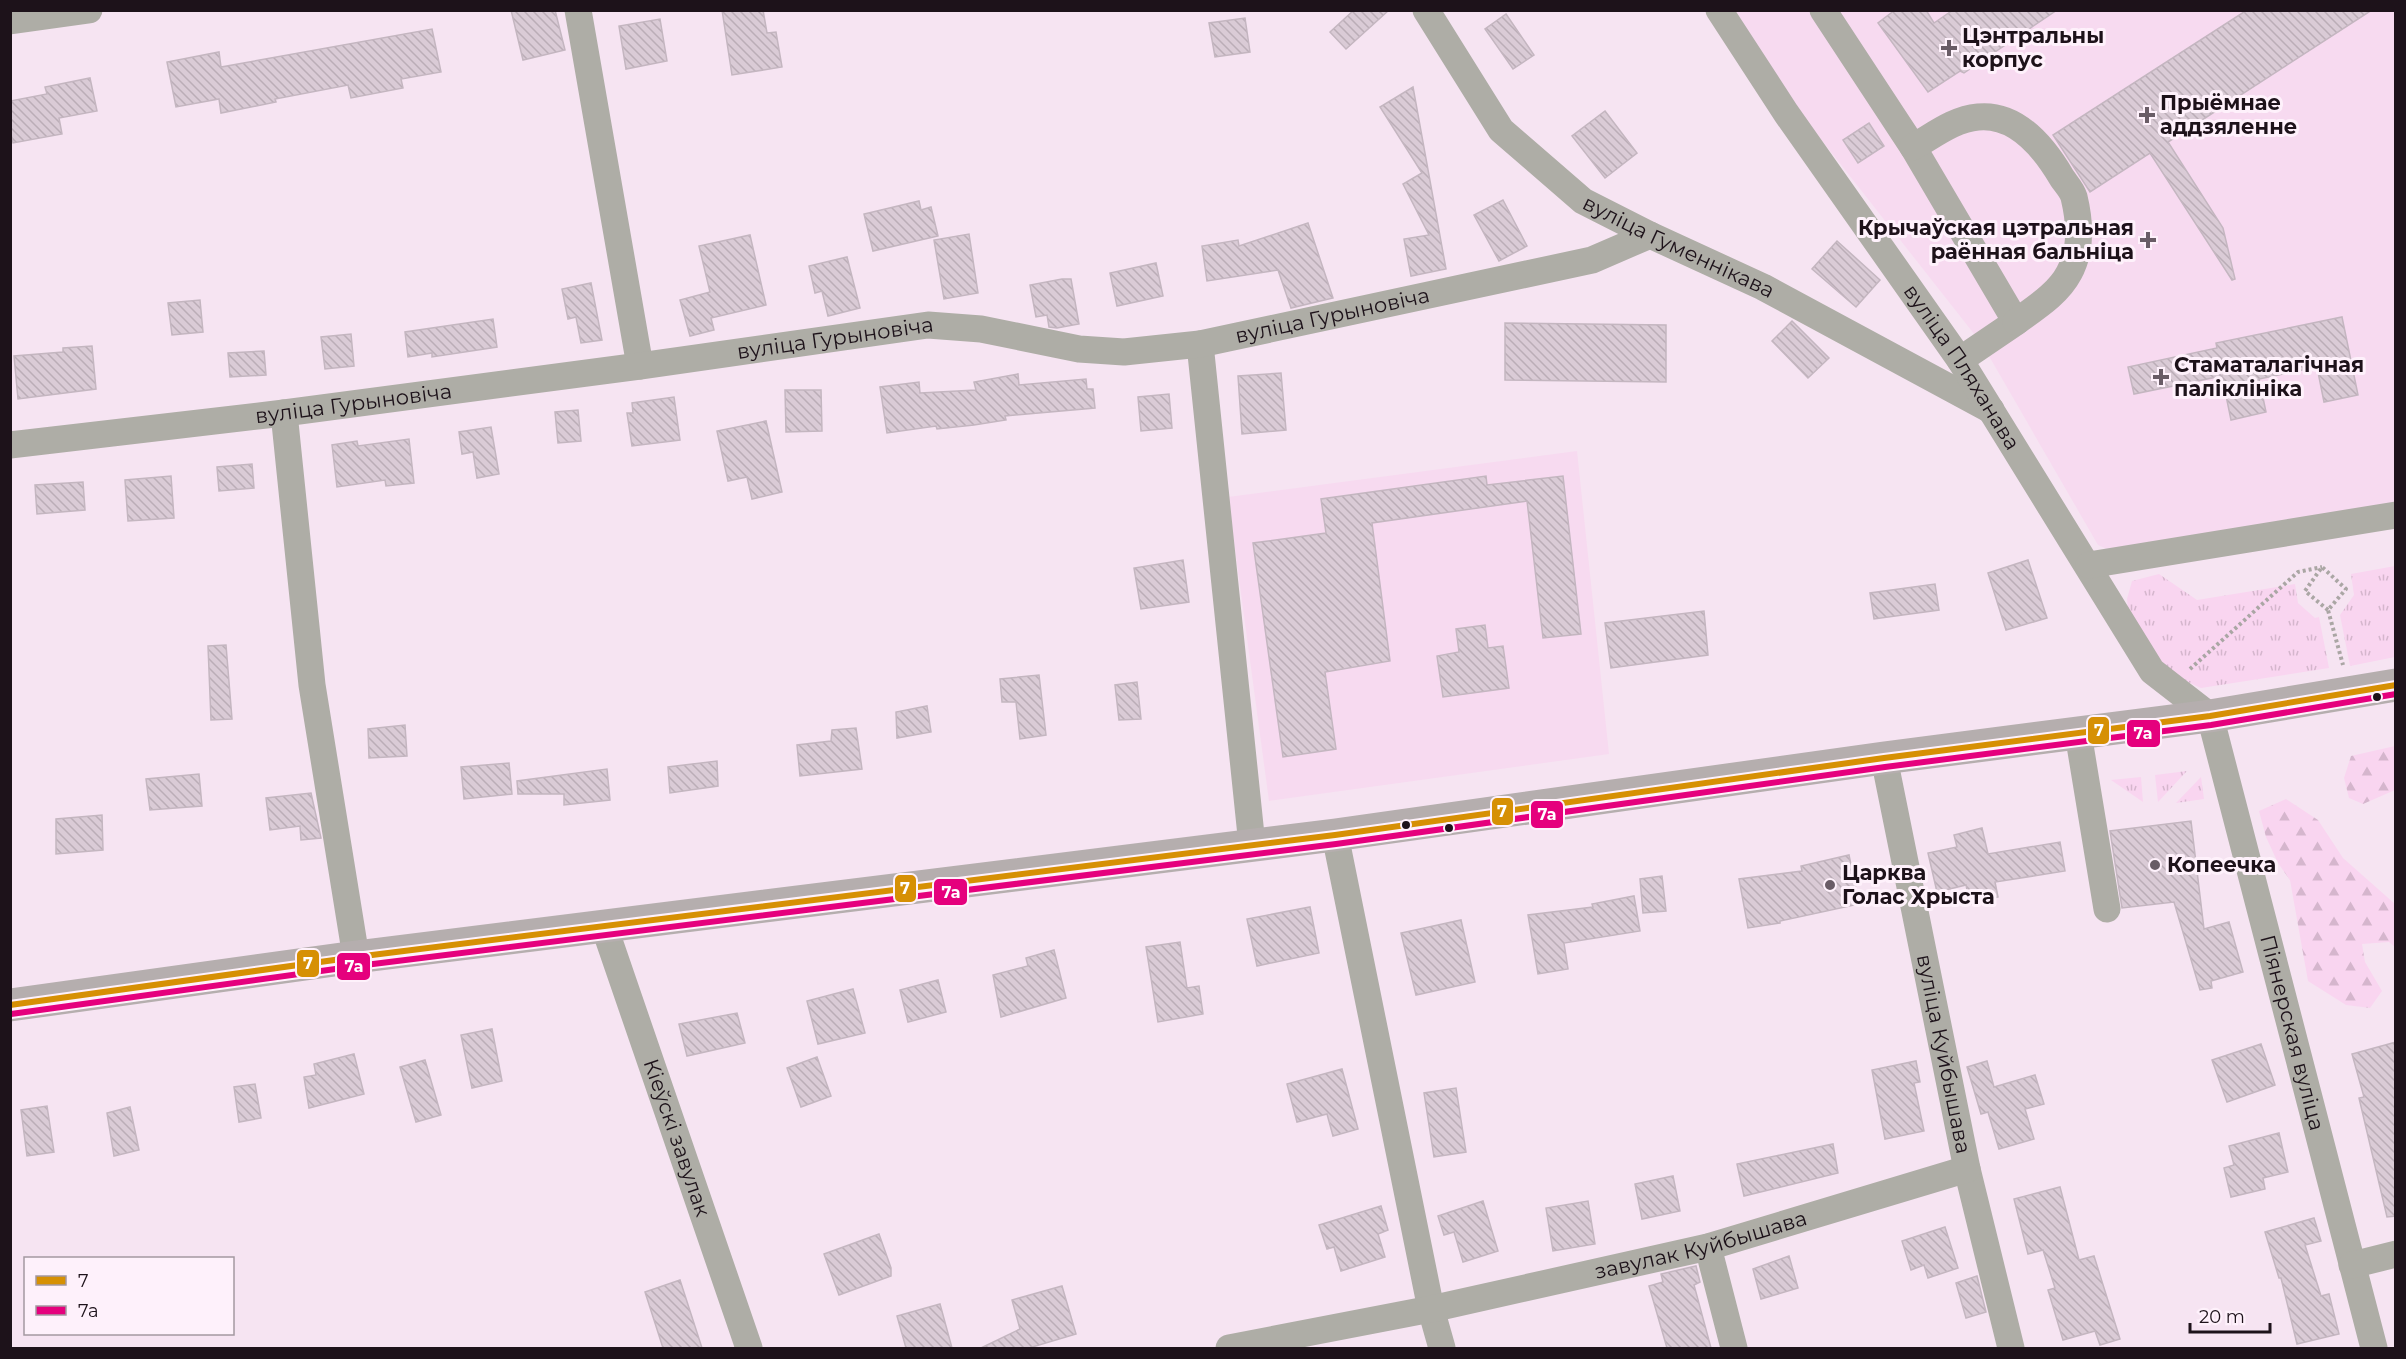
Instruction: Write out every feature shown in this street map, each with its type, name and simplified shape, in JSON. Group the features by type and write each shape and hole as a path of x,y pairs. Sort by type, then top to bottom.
{"main road":[{"path":"10,1005 356,957 1335,835 2078,733 2200,708 2396,686"}],"street":[{"path":"10,21 89,10"},
{"path":"579,10 640,366"},
{"name":"вуліца Гуменнікава","path":"1426,10 1501,130 1583,201 1650,235 1763,286 1992,410"},
{"name":"вуліца Пляханава","path":"1719,10 1786,113 1960,360 2089,565 2152,671 2200,708"},
{"path":"1823,10 1913,147 2016,322"},
{"path":"1913,147 1959,121 1980,116 2003,120 2026,131 2050,158 2073,195 2078,248 2070,273 2058,290 1960,360"},
{"name":"вуліца Гурыновіча","path":"10,445 284,413 928,325 981,329 1079,350 1124,352 1200,344 1592,260 1650,235"},
{"path":"1200,344 1252,845"},
{"path":"284,413 312,686 356,957"},
{"path":"2089,565 2396,515"},
{"name":"Піянерская вуліца","path":"2200,708 2374,1348"},
{"path":"2078,733 2107,909"},
{"name":"вуліца Куйбышава","path":"1884,758 1966,1169 2011,1348"},
{"path":"1335,835 1431,1309 1442,1348"},
{"name":"Кіеўскі завулак","path":"604,926 749,1348"},
{"name":"завулак Куйбышава","path":"1229,1348 1431,1309 1708,1247 1966,1169"},
{"path":"1708,1247 1734,1348"},
{"path":"2352,1265 2396,1254"}],"path":[{"path":"2200,708 2187,671 2298,572 2322,567"},
{"path":"2322,567 2346,589 2328,610"},
{"path":"2322,567 2306,591 2328,610 2345,675"}],"shaded area":[{"name":"Крычаўская цэтральная раённая бальніца","path":"1736,11 2395,11 2395,505 2111,551 2098,545 1982,344 1816,133 1809,136"},
{"path":"1577,451 1609,754 1269,801 1228,497"}],"green space":[{"path":"2395,566 2395,657 2350,666 2340,615 2354,595 2351,574"},
{"path":"2159,574 2197,600 2295,584 2298,603 2315,618 2319,617 2329,668 2201,688 2166,672 2128,609 2127,599 2132,581"},
{"path":"2395,746 2395,790 2363,804 2349,798 2344,778 2351,756"},
{"path":"2187,771 2158,802 2155,775"},
{"path":"2141,777 2143,802 2111,780"},
{"path":"2201,777 2204,799 2176,803"},
{"path":"2286,799 2318,820 2343,858 2395,904 2395,947 2389,942 2362,944 2365,962 2382,991 2370,1008 2346,1005 2308,981 2290,880 2278,863 2266,837 2259,811"}],"building":[{"path":"511,10 555,10 565,50 523,60"},
{"path":"722,10 763,10 767,33 776,32 782,67 732,75"},
{"path":"1354,10 1389,10 1346,49 1330,32"},
{"name":"Цэнтральны корпус","path":"1895,10 1926,10 1934,23 1953,10 2057,10 1964,73 1960,71 1928,92 1878,23"},
{"name":"Прыёмнае аддзяленне","path":"2247,10 2372,10 2168,142 2223,228 2235,279 2232,280 2150,153 2090,192 2053,135"},
{"path":"1506,14 1534,55 1513,69 1485,29"},
{"path":"1245,18 1250,52 1215,57 1209,23"},
{"path":"660,19 667,61 626,69 619,26"},
{"path":"432,29 441,72 401,79 403,88 351,98 348,85 275,99 276,102 221,113 219,99 176,107 167,62 219,52 221,67"},
{"path":"90,78 97,111 59,118 62,134 13,143 10,130 10,101 47,94 45,87"},
{"path":"1413,87 1446,269 1411,276 1404,239 1429,235 1403,184 1422,173 1380,107"},
{"path":"1605,111 1637,153 1605,178 1572,136"},
{"path":"1869,123 1884,146 1858,163 1843,140"},
{"path":"1503,200 1527,246 1499,261 1474,215"},
{"path":"919,201 921,210 931,207 938,236 873,251 864,214"},
{"path":"1308,223 1333,298 1291,308 1278,270 1207,281 1202,246 1238,240 1239,246"},
{"path":"969,234 978,293 944,299 934,240"},
{"path":"750,235 766,305 711,318 714,330 690,336 680,300 710,292 699,246"},
{"path":"1837,241 1880,280 1856,307 1812,269"},
{"path":"847,257 860,308 828,316 822,291 815,293 809,266"},
{"path":"1156,263 1163,296 1117,306 1110,273"},
{"path":"1071,279 1079,324 1049,327 1047,315 1036,317 1030,285"},
{"path":"591,283 602,340 581,343 576,317 568,319 562,289"},
{"path":"200,300 203,332 172,335 168,303"},
{"path":"2342,317 2358,395 2324,402 2317,367 2259,379 2266,412 2231,420 2222,376 2134,394 2128,367 2217,348 2216,343"},
{"path":"493,319 497,347 432,357 432,353 408,357 405,332"},
{"path":"1792,321 1829,358 1808,378 1772,341"},
{"path":"1505,323 1666,325 1666,382 1505,380"},
{"path":"351,334 354,366 325,369 321,337"},
{"path":"92,346 96,389 18,399 14,356 63,352 63,348"},
{"path":"264,351 266,375 230,377 228,353"},
{"path":"1281,373 1286,430 1242,434 1238,376"},
{"path":"1018,374 1019,385 1086,379 1087,389 1093,389 1095,408 1005,416 1006,420 974,425 937,429 936,426 887,433 880,387 919,382 920,393 976,390 974,382"},
{"path":"785,390 821,390 822,431 786,432"},
{"path":"1169,394 1172,428 1141,431 1138,397"},
{"path":"674,397 680,440 632,446 627,413 633,413 632,403"},
{"path":"578,410 581,441 558,443 555,412"},
{"path":"766,421 782,492 752,499 747,477 728,481 717,431"},
{"path":"491,427 499,474 477,478 473,452 462,454 459,432"},
{"path":"409,439 414,483 386,486 385,480 337,487 332,445 357,441 358,446"},
{"path":"252,464 254,488 219,491 217,467"},
{"path":"171,476 174,518 128,521 125,480"},
{"path":"1486,476 1487,485 1563,476 1581,634 1543,638 1527,501 1372,523 1390,661 1325,672 1336,749 1283,757 1253,543 1326,533 1321,499"},
{"path":"83,482 85,510 37,514 35,485"},
{"path":"1183,560 1189,602 1141,609 1134,568"},
{"path":"2028,560 2047,618 2006,630 1988,573"},
{"path":"1935,584 1939,610 1874,619 1870,593"},
{"path":"1704,611 1708,655 1611,668 1605,623"},
{"path":"1485,625 1488,648 1503,646 1509,688 1443,697 1437,656 1459,652 1456,629"},
{"path":"226,645 232,719 211,720 208,646"},
{"path":"1039,675 1046,735 1020,739 1016,702 1002,702 1000,679"},
{"path":"1137,682 1141,719 1119,720 1115,685"},
{"path":"927,706 931,732 897,738 896,712"},
{"path":"405,725 407,756 369,758 368,729"},
{"path":"856,728 862,769 800,776 797,745 831,741 832,730"},
{"path":"717,761 718,786 670,793 668,767"},
{"path":"509,763 512,794 464,799 461,767"},
{"path":"607,769 610,800 564,805 564,794 518,794 517,781"},
{"path":"199,774 202,806 150,810 146,779"},
{"path":"311,793 321,838 301,840 300,826 270,830 266,798"},
{"path":"102,815 103,850 56,854 56,819"},
{"name":"Копеечка","path":"2191,821 2204,929 2229,922 2243,972 2211,981 2212,988 2200,990 2174,902 2122,908 2110,831"},
{"path":"1982,828 1988,854 2060,842 2065,871 1995,882 1998,897 1970,904 1966,885 1937,892 1928,853 1957,847 1954,835"},
{"path":"1849,855 1859,904 1780,921 1780,923 1748,928 1739,879 1802,871 1801,866"},
{"path":"1662,876 1666,911 1643,913 1640,879"},
{"path":"1634,896 1640,931 1564,943 1568,969 1538,974 1528,915 1593,907 1592,904"},
{"path":"1310,907 1319,953 1257,966 1247,919"},
{"path":"1461,920 1475,982 1416,995 1401,933"},
{"path":"1180,942 1187,988 1199,986 1203,1014 1158,1022 1146,947"},
{"path":"1054,950 1066,998 1001,1017 993,975 1028,966 1026,958"},
{"path":"938,980 946,1012 908,1022 900,990"},
{"path":"853,989 865,1033 818,1044 807,1001"},
{"path":"737,1013 745,1043 687,1056 679,1024"},
{"path":"492,1029 502,1081 472,1088 461,1035"},
{"path":"2396,1042 2396,1216 2387,1217 2359,1098 2364,1097 2352,1054"},
{"path":"2261,1044 2275,1085 2227,1102 2212,1060"},
{"path":"354,1054 364,1094 309,1108 304,1077 316,1075 314,1064"},
{"path":"817,1057 831,1096 801,1107 787,1068"},
{"path":"425,1060 441,1115 416,1122 400,1067"},
{"path":"1916,1061 1920,1082 1914,1083 1924,1131 1885,1139 1872,1070"},
{"path":"1987,1061 1994,1087 2035,1075 2044,1104 2025,1109 2034,1139 1999,1149 1988,1112 1981,1114 1967,1067"},
{"path":"1342,1069 1358,1129 1333,1136 1327,1114 1297,1122 1287,1084"},
{"path":"255,1084 261,1118 239,1122 234,1087"},
{"path":"1456,1088 1466,1152 1434,1157 1424,1093"},
{"path":"47,1106 54,1152 27,1156 21,1110"},
{"path":"130,1107 139,1150 114,1156 107,1113"},
{"path":"2279,1133 2288,1172 2263,1178 2265,1189 2231,1197 2224,1168 2234,1165 2229,1146"},
{"path":"1833,1144 1838,1173 1744,1196 1737,1164"},
{"path":"1673,1176 1680,1211 1642,1219 1635,1184"},
{"path":"2060,1187 2079,1260 2094,1256 2120,1339 2100,1345 2095,1331 2063,1340 2048,1290 2055,1288 2043,1250 2028,1254 2014,1199"},
{"path":"1483,1201 1498,1251 1463,1262 1454,1232 1444,1235 1438,1216"},
{"path":"1588,1201 1595,1244 1553,1251 1546,1208"},
{"path":"1381,1206 1388,1230 1378,1234 1385,1257 1341,1271 1334,1247 1327,1249 1319,1225"},
{"path":"2314,1218 2321,1241 2305,1245 2321,1296 2329,1294 2339,1334 2297,1344 2281,1278 2279,1278 2265,1232"},
{"path":"1945,1227 1958,1268 1928,1278 1924,1265 1911,1270 1902,1241"},
{"path":"879,1234 891,1268 891,1276 839,1295 824,1254"},
{"path":"1789,1256 1798,1288 1761,1299 1753,1269"},
{"path":"1696,1266 1700,1282 1694,1285 1711,1348 1667,1348 1649,1286 1663,1282 1661,1274"},
{"path":"1977,1276 1986,1312 1966,1318 1956,1283"},
{"path":"680,1280 702,1348 663,1348 645,1292"},
{"path":"1062,1286 1076,1334 1029,1348 981,1348 1020,1329 1012,1300"},
{"path":"940,1304 952,1348 906,1348 897,1316"}],"transit line":[{"name":"7","path":"10,1005 356,957 1335,835 1884,758 2210,716 2396,685"},
{"name":"7а","path":"11,1014 357,966 1336,844 1885,767 2211,725 2396,694"}],"place":[{"name":"Цэнтральны корпус","path":"1949,48"},
{"name":"Прыёмнае аддзяленне","path":"2147,115"},
{"name":"Крычаўская цэтральная раённая бальніца","path":"2148,240"},
{"name":"Стаматалагічная паліклініка","path":"2161,377"},
{"name":"Копеечка","path":"2155,865"},
{"name":"Царква Голас Хрыста","path":"1830,885"}]}
